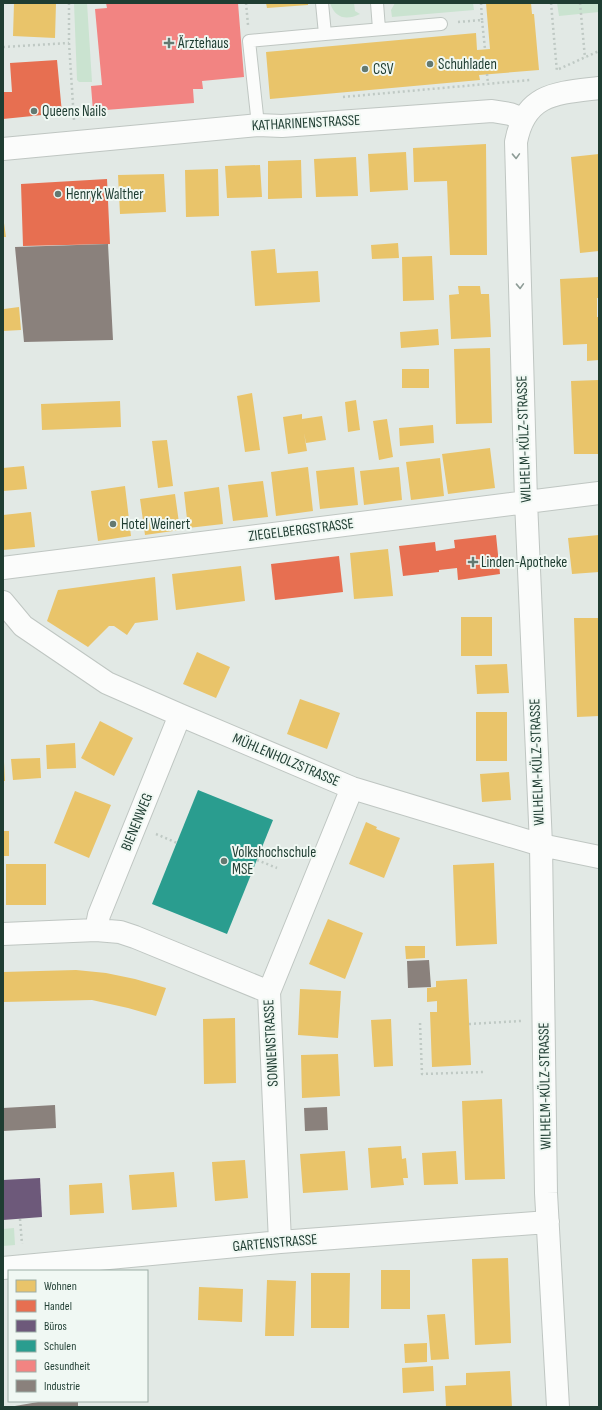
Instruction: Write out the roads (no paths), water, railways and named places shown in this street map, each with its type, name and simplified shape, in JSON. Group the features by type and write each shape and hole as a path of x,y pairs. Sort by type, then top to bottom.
{"street":[{"path":"523,118 528,110 548,96 599,88"},
{"name":"KATHARINENSTRASSE","path":"3,149 258,124 282,126 492,111 523,118"},
{"name":"WILHELM-KÜLZ-STRASSE","path":"523,118 516,142 526,501 541,844 548,1222 558,1407"},
{"name":"ZIEGELBERGSTRASSE","path":"3,568 599,493"},
{"name":"MÜHLENHOLZSTRASSE","path":"3,602 23,626 107,683 180,715 352,788 541,844 599,857"},
{"name":"BIENENWEG","path":"96,930 99,915 180,715"},
{"name":"SONNENSTRASSE","path":"280,1242 269,992 352,788"},
{"path":"3,934 96,930 120,932 269,992"},
{"name":"GARTENSTRASSE","path":"3,1268 280,1242 548,1222"}],"lane":[{"path":"322,3 325,34"},
{"path":"377,3 379,29"},
{"path":"258,124 249,41 441,24"}],"place":[{"name":"Ärztehaus","path":"169,43"},
{"name":"Schuhladen","path":"430,64"},
{"name":"CSV","path":"365,69"},
{"name":"Queens Nails","path":"34,111"},
{"name":"Henryk Walther","path":"58,194"},
{"name":"Hotel Weinert","path":"113,524"},
{"name":"Linden-Apotheke","path":"473,562"},
{"name":"Volkshochschule MSE","path":"224,861"}]}
